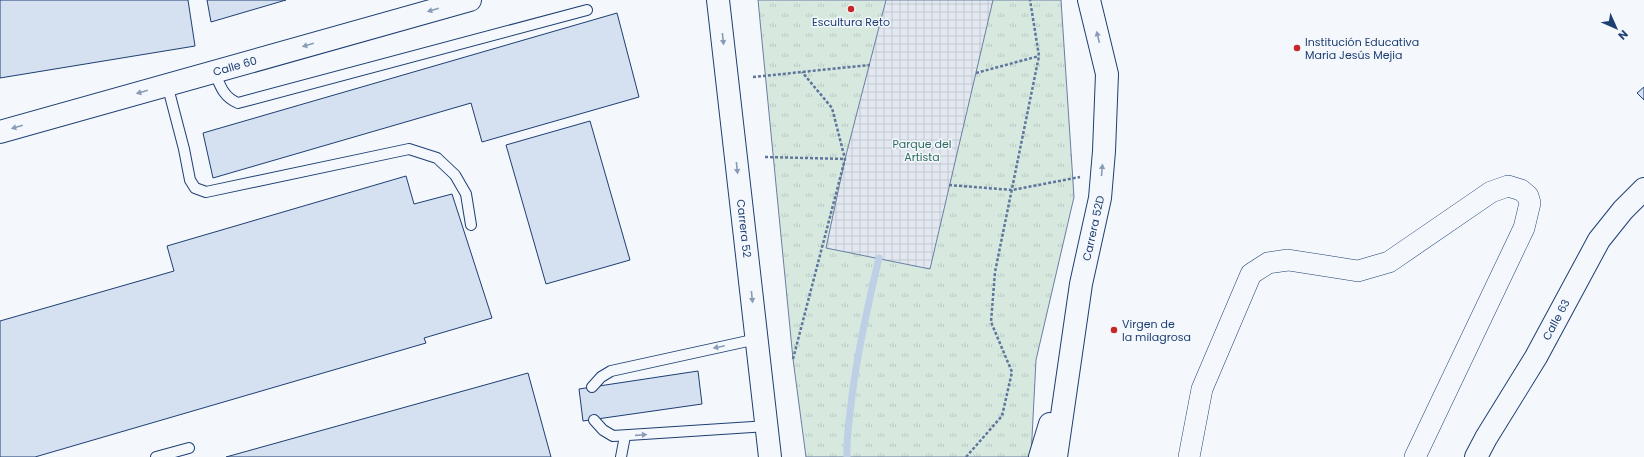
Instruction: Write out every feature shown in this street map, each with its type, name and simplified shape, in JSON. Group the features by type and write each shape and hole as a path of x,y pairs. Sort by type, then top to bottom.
{"main road":[{"name":"Calle 60","path":"0,132 470,0"},
{"name":"Carrera 52D","path":"1056,457 1081,284 1100,198 1102,173 1107,74 1089,0"},
{"name":"Carrera 52","path":"721,3 770,457"},
{"name":"Calle 63","path":"1476,457 1486,438 1536,357 1599,240 1623,210 1644,189"},
{"path":"1040,457 1051,420 1081,284"}],"street":[{"path":"1189,457 1202,389 1251,274 1268,263 1288,260 1358,271 1389,262 1491,192 1508,186 1521,190 1528,196 1530,203 1524,228 1415,457"}],"lane":[{"path":"214,71 223,92 229,99 238,103 587,10"},
{"path":"167,84 184,149 190,180 195,188 206,192 409,149 437,158 455,175 466,194 471,225"},
{"path":"592,387 601,377 612,371 757,339"},
{"path":"594,420 603,430 613,436 767,426"},
{"path":"621,457 624,436"},
{"path":"156,457 190,448"}],"path":[{"path":"966,457 1002,416 1012,372 991,322 994,272 1039,56 1030,0"},
{"path":"976,73 1039,56"},
{"path":"753,77 870,65"},
{"path":"794,359 845,159 832,108 802,72"},
{"path":"765,157 845,159"},
{"path":"949,185 1012,190 1102,173"}],"green space":[{"name":"Parque del Artista","path":"758,0 1061,0 1074,197 1036,360 1031,457 806,457 793,359"}],"shaded area":[{"path":"886,0 993,0 930,269 826,248 845,159"}],"building":[{"path":"0,0 188,0 195,46 0,78"},
{"path":"207,0 286,0 211,22"},
{"path":"617,13 639,97 482,142 471,103 213,178 203,133"},
{"path":"1644,87 1644,100 1637,93"},
{"path":"590,121 630,260 546,284 506,145"},
{"path":"406,176 414,204 452,194 492,318 424,338 426,343 35,457 0,457 0,321 174,271 167,246"},
{"path":"698,371 702,404 583,421 579,389"},
{"path":"528,373 551,457 226,457"}],"waterway":[{"path":"847,457 848,426 857,361 879,258"}],"place":[{"name":"Escultura Reto","path":"851,9"},
{"name":"Institución Educativa Maria Jesús Mejia","path":"1297,48"},
{"name":"Virgen de la milagrosa","path":"1114,330"}]}
